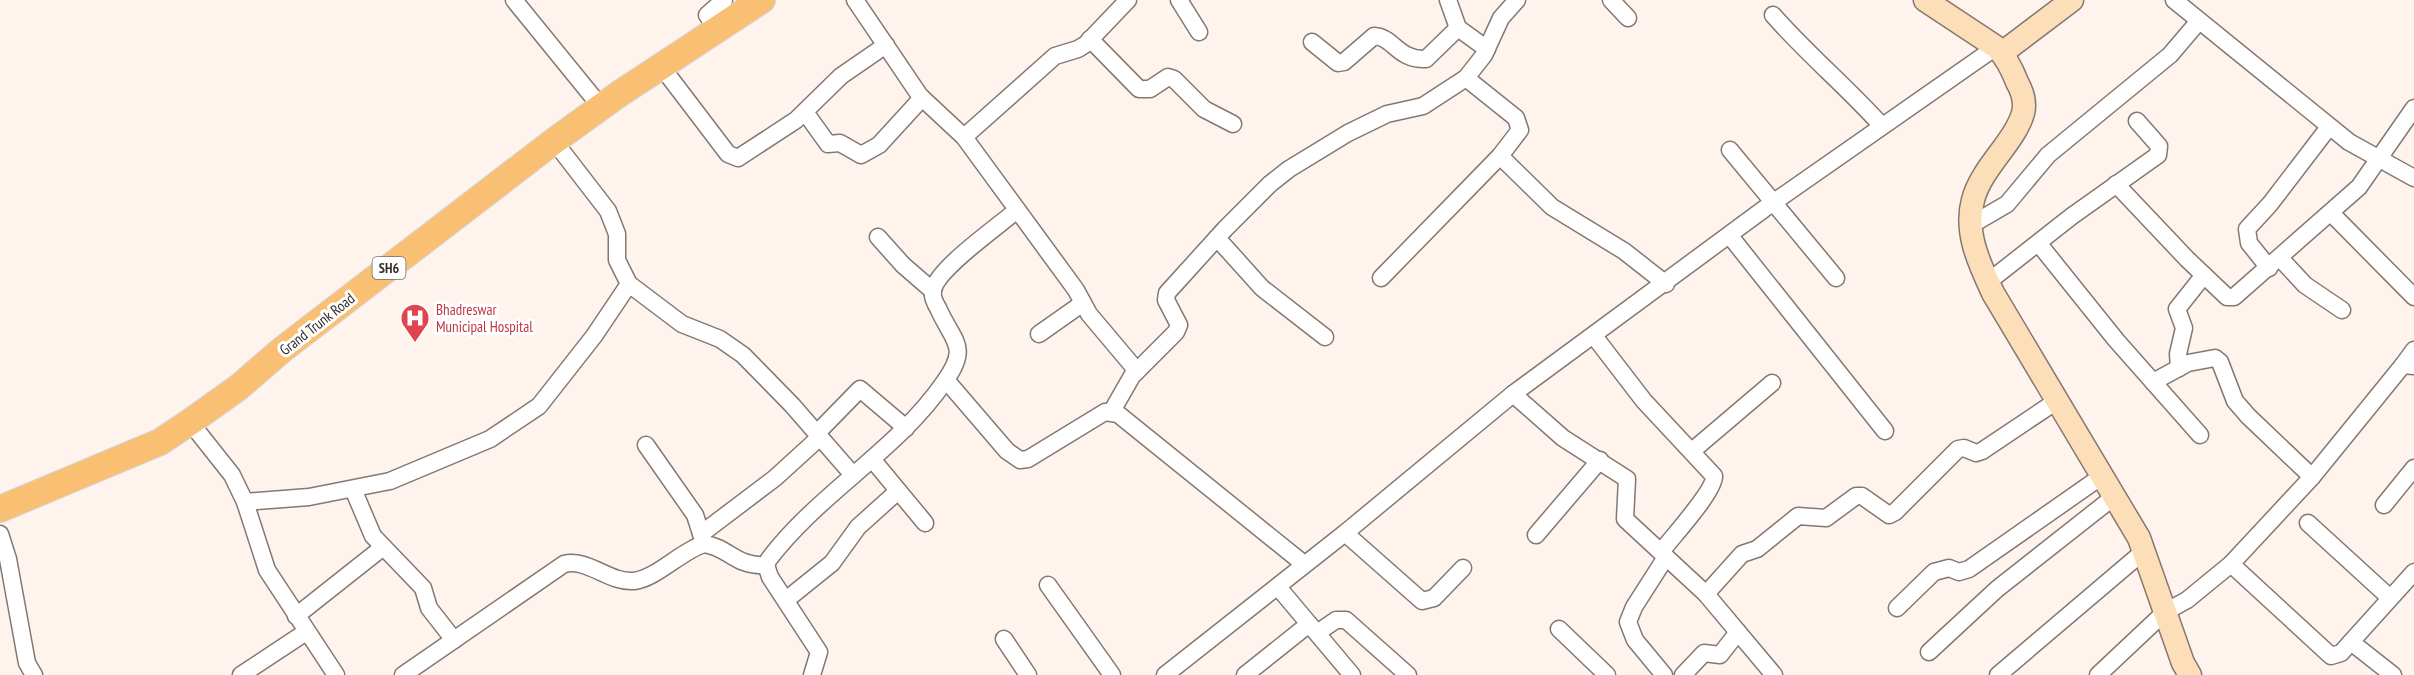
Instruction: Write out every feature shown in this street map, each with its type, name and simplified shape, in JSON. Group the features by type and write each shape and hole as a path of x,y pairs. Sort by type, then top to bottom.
{"main road":[{"name":"Grand Trunk Road","path":"0,508 152,446 190,422 239,387 283,349 554,141 717,28 762,0"}],"street":[{"path":"514,0 601,107"},
{"path":"717,28 707,15 724,0"},
{"path":"855,0 922,98 964,137 1097,325 1137,371"},
{"path":"964,137 1055,56 1078,49 1090,39 1128,0"},
{"path":"1179,0 1199,32"},
{"path":"1448,0 1458,28 1487,49"},
{"path":"946,380 1007,451 1020,460 1028,459 1099,415 1112,411 1137,371 1176,332 1179,325 1166,300 1167,293 1270,184 1309,156 1387,114 1423,106 1466,78 1487,49 1501,18 1517,0"},
{"path":"1611,0 1628,18"},
{"path":"1925,0 1999,50 2021,90 2024,112 1979,185 1973,200 1971,225 1977,255 1988,282 2115,496 2144,551 2183,663 2190,675"},
{"path":"1165,675 1345,533 1513,394 1882,126 2072,0"},
{"path":"2174,0 2329,127 2378,160 2414,178"},
{"path":"1773,15 1802,49 1855,96 1882,126"},
{"path":"1971,225 2007,204 2048,155 2170,56 2199,21"},
{"path":"1312,42 1338,63 1344,62 1374,36 1381,37 1407,57 1426,59 1458,28"},
{"path":"1090,39 1139,89 1145,91 1168,77 1174,79 1204,109 1233,124"},
{"path":"661,66 728,154 733,157 745,154 805,112 841,76 886,45"},
{"path":"1381,278 1517,136 1520,123 1466,78"},
{"path":"805,112 828,144 840,143 861,155 879,145 922,98"},
{"path":"2116,184 2204,275 2231,298 2359,187 2414,108"},
{"path":"1988,282 2072,216 2158,155 2160,150 2137,121"},
{"path":"2329,127 2270,204 2247,230 2249,243 2342,310"},
{"path":"554,141 608,211 617,234 617,260 629,284 682,324 732,346 818,435 853,475"},
{"path":"1730,150 1836,278"},
{"path":"1500,156 1561,214 1624,251 1666,284"},
{"path":"933,291 942,276 964,253 1017,210"},
{"path":"2331,213 2414,297"},
{"path":"1730,236 1885,431"},
{"path":"766,565 791,531 906,428 946,380 956,363 959,351 938,309 933,291 903,266 878,237"},
{"path":"1217,238 1262,288 1325,338"},
{"path":"2039,244 2200,435"},
{"path":"2179,368 2178,354 2184,328 2177,309 2204,275"},
{"path":"245,502 309,497 390,481 490,439 523,419 553,390 629,284"},
{"path":"1039,334 1083,303"},
{"path":"1594,336 1644,401 1711,471 1714,481 1664,554 1634,607 1629,622 1635,640 1664,675"},
{"path":"2098,675 2165,612 2187,600 2231,564 2312,477 2408,365 2414,350"},
{"path":"2153,382 2179,368 2215,358 2242,408 2312,477"},
{"path":"1692,451 1772,383"},
{"path":"403,675 564,564 578,563 620,580 637,580 703,539 775,478 860,389 906,428"},
{"path":"1513,394 1563,438 1627,479 1625,519 1706,594 1774,675"},
{"path":"1706,594 1742,554 1757,549 1798,516 1826,518 1856,496 1862,496 1889,515 1895,512 1958,449 1982,452 2058,400"},
{"path":"1112,411 1217,492 1304,564"},
{"path":"190,422 232,475 245,502 267,570 336,675"},
{"path":"646,446 695,515 703,539 741,563 766,565"},
{"path":"872,459 925,523"},
{"path":"1536,535 1600,460"},
{"path":"2384,505 2414,468"},
{"path":"1897,608 1934,572 1949,568 1959,572 1969,569 2102,476"},
{"path":"352,489 368,526 382,548 423,588 429,608 454,640"},
{"path":"786,600 832,563 858,527 898,491"},
{"path":"1929,652 1997,589 2115,496"},
{"path":"2308,523 2389,597"},
{"path":"1345,533 1422,601 1434,598 1463,568"},
{"path":"0,534 6,553 27,663 34,675"},
{"path":"296,616 382,548"},
{"path":"1998,675 2144,551"},
{"path":"2231,564 2326,654 2336,656 2414,572"},
{"path":"766,565 770,577 819,652 817,665 812,675"},
{"path":"1048,585 1112,675"},
{"path":"1278,587 1352,675"},
{"path":"1245,675 1313,628 1336,620 1346,620 1408,675"},
{"path":"1559,629 1607,675"},
{"path":"241,675 306,632"},
{"path":"1683,675 1704,653 1720,655 1738,632"},
{"path":"1004,639 1028,675"},
{"path":"2351,642 2393,675"}],"place":[{"name":"Bhadreswar Municipal Hospital","path":"415,344"}]}
